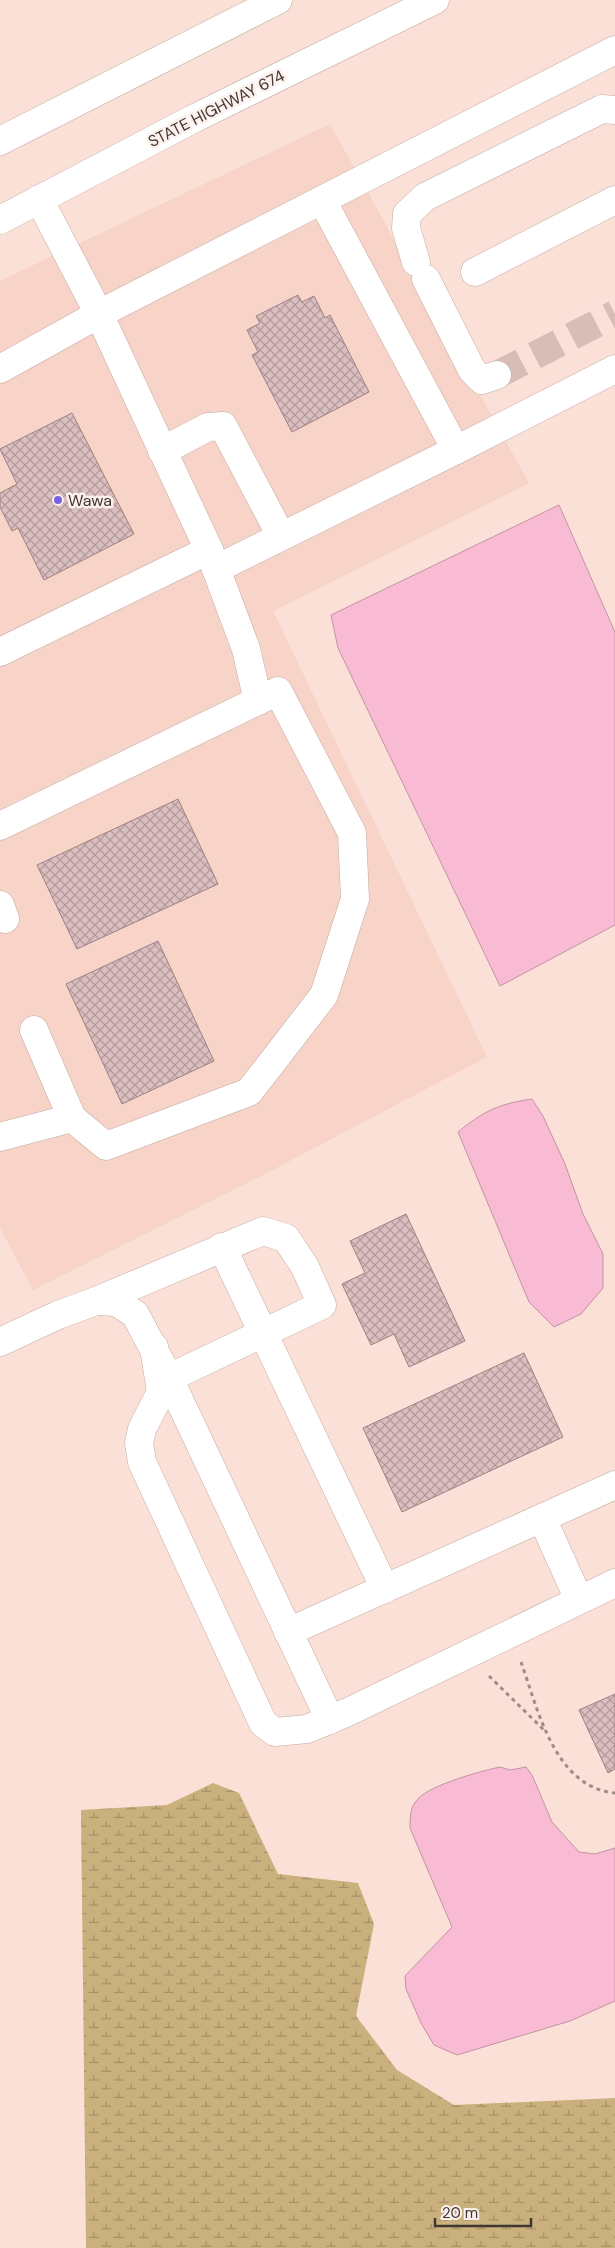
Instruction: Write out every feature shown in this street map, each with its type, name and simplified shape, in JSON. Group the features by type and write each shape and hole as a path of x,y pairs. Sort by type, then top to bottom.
{"main road":[{"path":"0,140 278,0"},
{"name":"STATE HIGHWAY 674","path":"0,220 202,114 434,0"},
{"path":"0,370 99,314 615,50"},
{"path":"497,375 482,380 472,370 421,270 406,228 407,214 425,197 602,109 615,110"},
{"path":"39,199 99,314 212,560 246,649 258,701"},
{"path":"322,200 456,450"},
{"path":"475,272 615,200"},
{"path":"3,644 212,560 281,536 615,369"},
{"path":"162,451 208,428 223,426 281,536"},
{"path":"0,826 278,691 352,833 355,899 324,996 249,1092 106,1146 72,1118 34,1030"},
{"path":"0,1137 72,1118"},
{"path":"0,1342 58,1315 263,1231 286,1238 305,1267 322,1305 169,1378"},
{"path":"222,1247 385,1589"},
{"path":"96,1301 116,1302 135,1314 154,1347 330,1720"},
{"path":"154,1347 161,1392 142,1429 139,1443 142,1462 263,1723 275,1732 307,1729 330,1720 615,1583"},
{"path":"288,1632 615,1485"},
{"path":"542,1518 579,1600"}],"path":[{"path":"510,1633 547,1734 562,1760 572,1773 592,1787 615,1793"},
{"path":"468,1654 547,1734"}],"shaded area":[{"path":"330,124 529,483 273,611 487,1057 265,1174 33,1290 0,1228 0,281"},
{"path":"559,505 615,632 615,925 500,986 338,648 331,615"},
{"path":"532,1099 543,1116 565,1164 583,1214 603,1254 603,1288 581,1314 554,1327 529,1302 458,1132 484,1114 500,1106"},
{"path":"500,1767 510,1770 526,1767 532,1775 552,1822 579,1852 595,1854 615,1848 615,2001 570,2021 457,2055 434,2045 421,2023 406,1989 405,1976 452,1927 410,1828 410,1816 415,1802 433,1789 469,1775"}],"green space":[{"path":"213,1783 239,1793 278,1874 358,1883 374,1924 356,2016 397,2070 454,2105 615,2098 615,2248 86,2248 81,1810 167,1805"}],"building":[{"path":"298,295 302,302 314,296 325,318 330,315 369,392 292,432 252,355 258,352 247,330 260,323 256,316"},
{"name":"Wawa","path":"72,413 134,534 44,580 18,528 12,531 0,507 0,493 17,484 0,449"},
{"path":"178,799 218,884 77,949 37,865"},
{"path":"158,941 214,1061 122,1104 66,984"},
{"path":"406,1214 465,1341 409,1367 394,1334 371,1345 342,1284 365,1273 350,1241"},
{"path":"524,1353 563,1437 402,1512 363,1428"},
{"path":"615,1694 615,1769 608,1773 579,1710"}],"tunnel":[{"path":"497,375 615,314"}],"place":[{"name":"Wawa","path":"58,500"}]}
